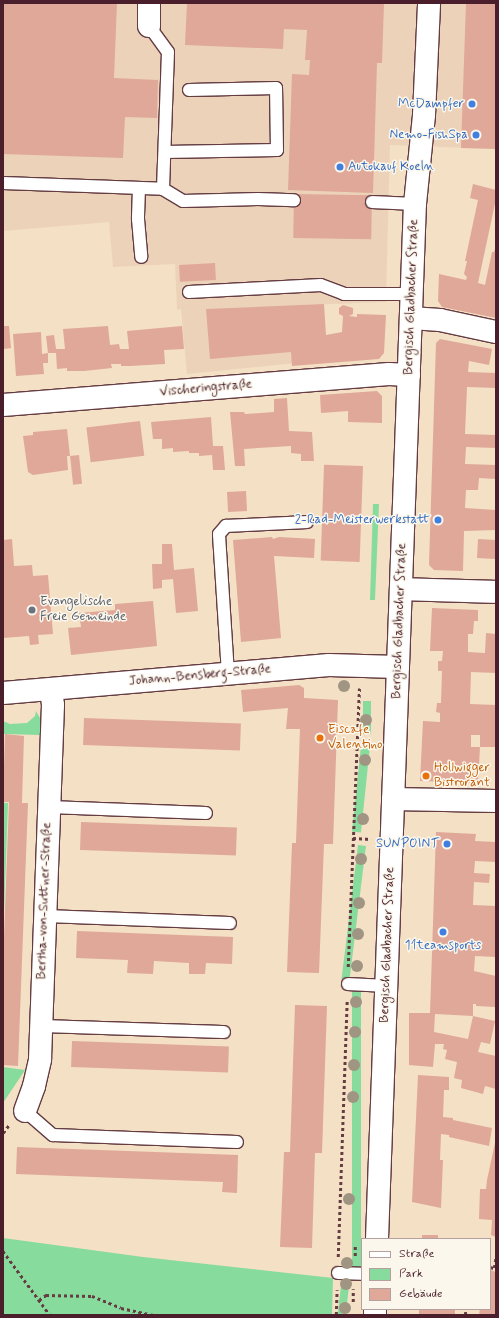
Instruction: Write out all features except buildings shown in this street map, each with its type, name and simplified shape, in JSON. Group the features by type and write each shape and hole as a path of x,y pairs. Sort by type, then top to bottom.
{"street":[{"path":"149,26 150,3"},
{"name":"Bergisch Gladbacher Straße","path":"377,1238 415,204 424,115 429,3"},
{"path":"411,318 440,320 496,332"},
{"name":"Vischeringstraße","path":"3,405 389,374 409,375"},
{"path":"401,589 496,592"},
{"name":"Johann-Bensberg-Straße","path":"3,693 329,665 398,667"},
{"name":"Bertha-von-Suttner-Straße","path":"25,1111 40,1059 53,705 51,689"},
{"path":"394,799 496,801"}],"lane":[{"path":"149,26 168,52 163,189"},
{"path":"165,152 277,150 276,88 189,90"},
{"path":"3,183 163,189 183,201 258,199 294,200"},
{"path":"139,188 138,219 141,256"},
{"path":"372,202 415,204"},
{"path":"188,292 321,285 344,294 412,294"},
{"path":"228,674 219,534 226,526 307,522"},
{"path":"49,807 206,813"},
{"path":"45,916 230,923"},
{"path":"348,984 387,986"},
{"path":"41,1026 224,1032"},
{"path":"25,1111 53,1135 237,1142"},
{"path":"338,1273 361,1274"}],"path":[{"path":"3,1251 50,1315"},
{"path":"491,1267 494,1268 496,1256"},
{"path":"39,1300 46,1295 92,1296 122,1308 153,1315"}],"shaded area":[{"path":"3,3 496,3 496,149 390,145 386,302 304,305 307,362 187,374 181,309 177,310 175,264 113,267 109,222 3,231"}],"green space":[{"path":"373,504 379,504 375,600 370,600"},
{"path":"363,701 371,701 371,734 363,734"},
{"path":"36,711 40,718 40,735 4,734 3,764 3,721 10,724 27,723 35,716"},
{"path":"361,746 370,747 361,832 352,832"},
{"path":"3,803 8,803 3,941"},
{"path":"358,845 366,846 349,980 342,979"},
{"path":"352,989 361,989 361,1269 352,1269"},
{"path":"3,1067 25,1070 3,1103"},
{"path":"3,1238 143,1257 333,1278 332,1315 3,1315"},
{"path":"342,1278 350,1279 346,1315 337,1315"}],"place":[{"name":"McDampfer","path":"472,104"},
{"name":"Nemo-FishSpa","path":"476,135"},
{"name":"Autokauf Koeln","path":"340,167"},
{"name":"2-Rad-Meisterwerkstatt","path":"438,520"},
{"name":"Evangelische Freie Gemeinde","path":"32,610"},
{"name":"Eiscafe Valentino","path":"320,738"},
{"name":"Hollwigger Bistrorant","path":"426,776"},
{"name":"SUNPOINT","path":"447,844"},
{"name":"11teamsports","path":"443,932"}]}
